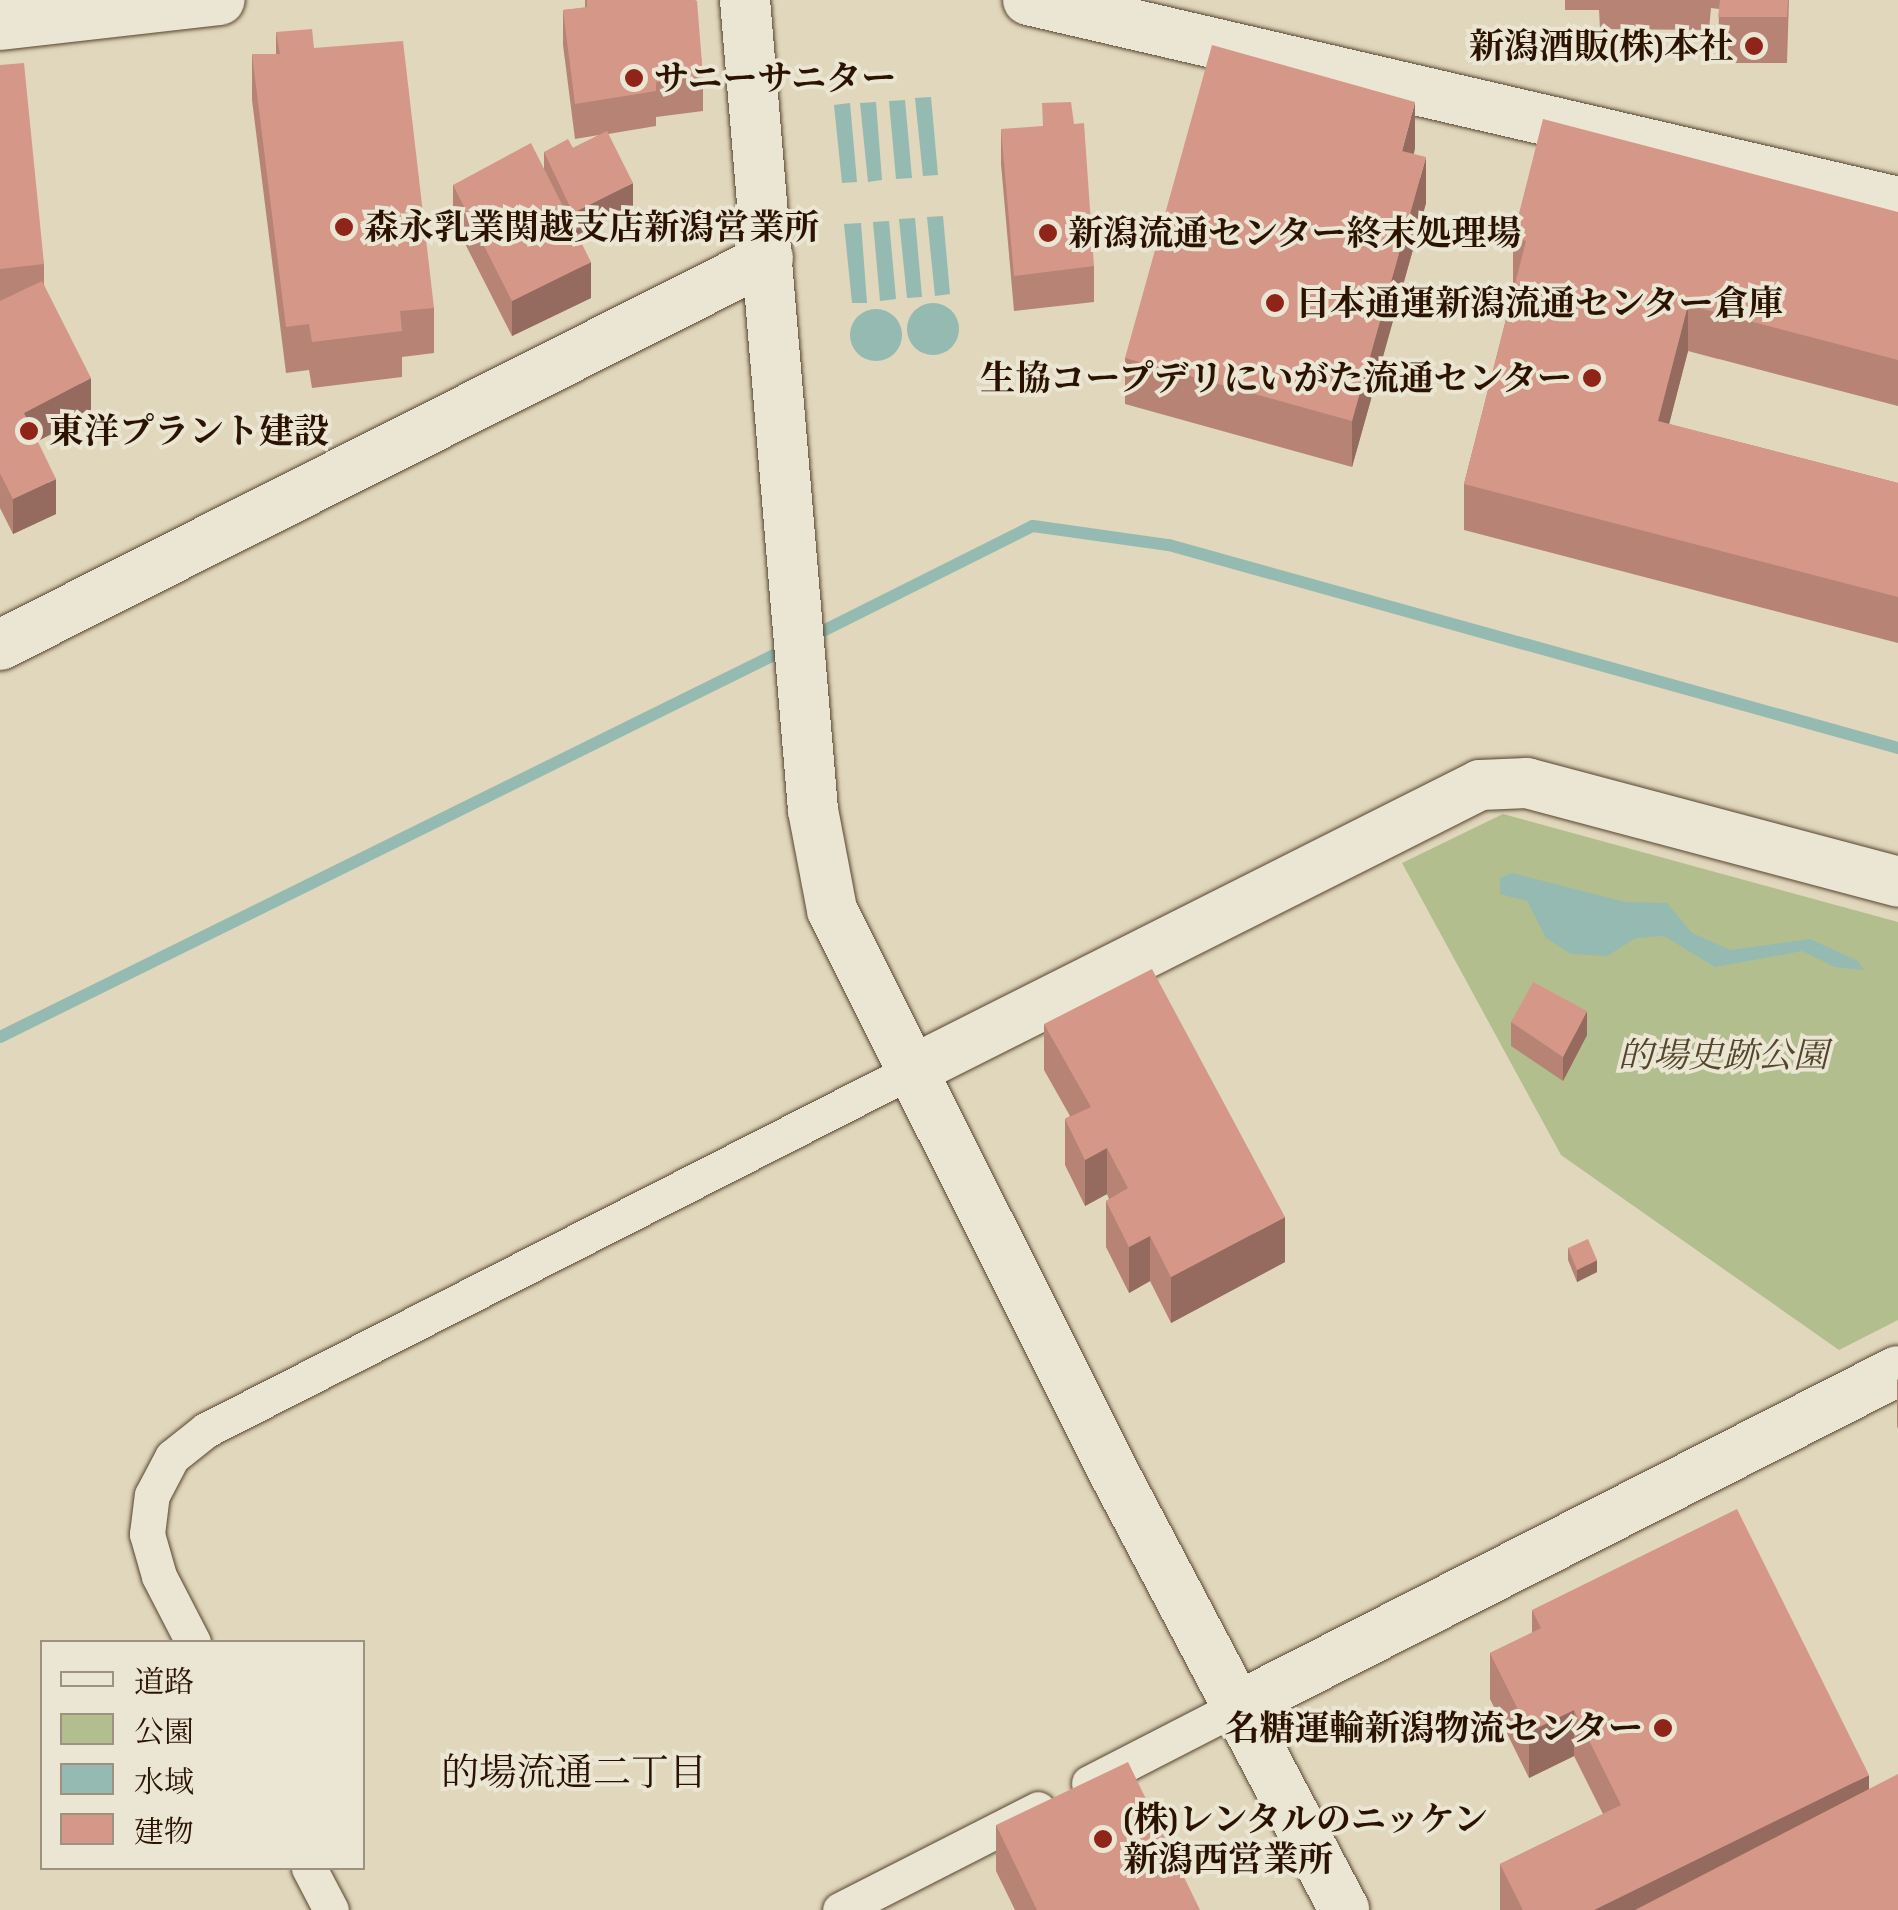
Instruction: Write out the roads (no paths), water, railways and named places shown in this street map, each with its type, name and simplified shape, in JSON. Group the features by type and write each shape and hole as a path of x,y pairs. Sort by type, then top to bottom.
{"street":[{"path":"0,24 220,0"},
{"path":"745,0 803,693 819,858 832,910 909,1072 1344,1910"},
{"path":"1028,0 1898,202"},
{"path":"0,645 768,258"},
{"path":"192,1640 159,1576 147,1534 152,1494 172,1457 206,1430 1480,785 1527,783 1898,882"},
{"path":"840,1910 1898,1371"},
{"path":"310,1870 331,1910"}],"water":[{"path":"931,97 938,175 923,176 915,98"},
{"path":"905,100 912,178 896,179 889,101"},
{"path":"876,102 882,180 868,182 860,103"},
{"path":"850,103 857,182 842,183 834,105"},
{"path":"943,216 950,294 935,296 927,217"},
{"path":"915,218 922,297 907,298 899,219"},
{"path":"889,221 896,299 880,301 873,222"},
{"path":"861,223 867,303 852,303 844,224"},
{"path":"933,303 951,311 959,329 951,347 933,355 915,347 907,329 915,311"},
{"path":"876,309 894,317 902,335 894,353 876,361 858,353 850,335 858,317"},
{"path":"1512,873 1625,902 1667,903 1692,933 1730,950 1810,939 1858,961 1864,970 1835,967 1802,951 1715,967 1664,936 1636,938 1607,956 1571,954 1546,938 1527,901 1500,894 1500,878"}],"waterway":[{"path":"811,637 1033,526 1169,545 1898,748"},
{"path":"0,1037 788,648"}],"place":[{"name":"新潟酒販(株)本社","path":"1754,46"},
{"name":"サニーサニター","path":"634,78"},
{"name":"森永乳業関越支店新潟営業所","path":"344,227"},
{"name":"新潟流通センター終末処理場","path":"1048,233"},
{"name":"日本通運新潟流通センター倉庫","path":"1275,303"},
{"name":"生協コープデリにいがた流通センター","path":"1592,378"},
{"name":"東洋プラント建設","path":"29,431"},
{"name":"名糖運輸新潟物流センター","path":"1663,1728"},
{"name":"(株)レンタルのニッケン 新潟西営業所","path":"1103,1839"}],"district":[{"name":"的場流通二丁目","path":"574,1773"}],"park label":[{"name":"的場史跡公園","path":"1723,1055"}]}
